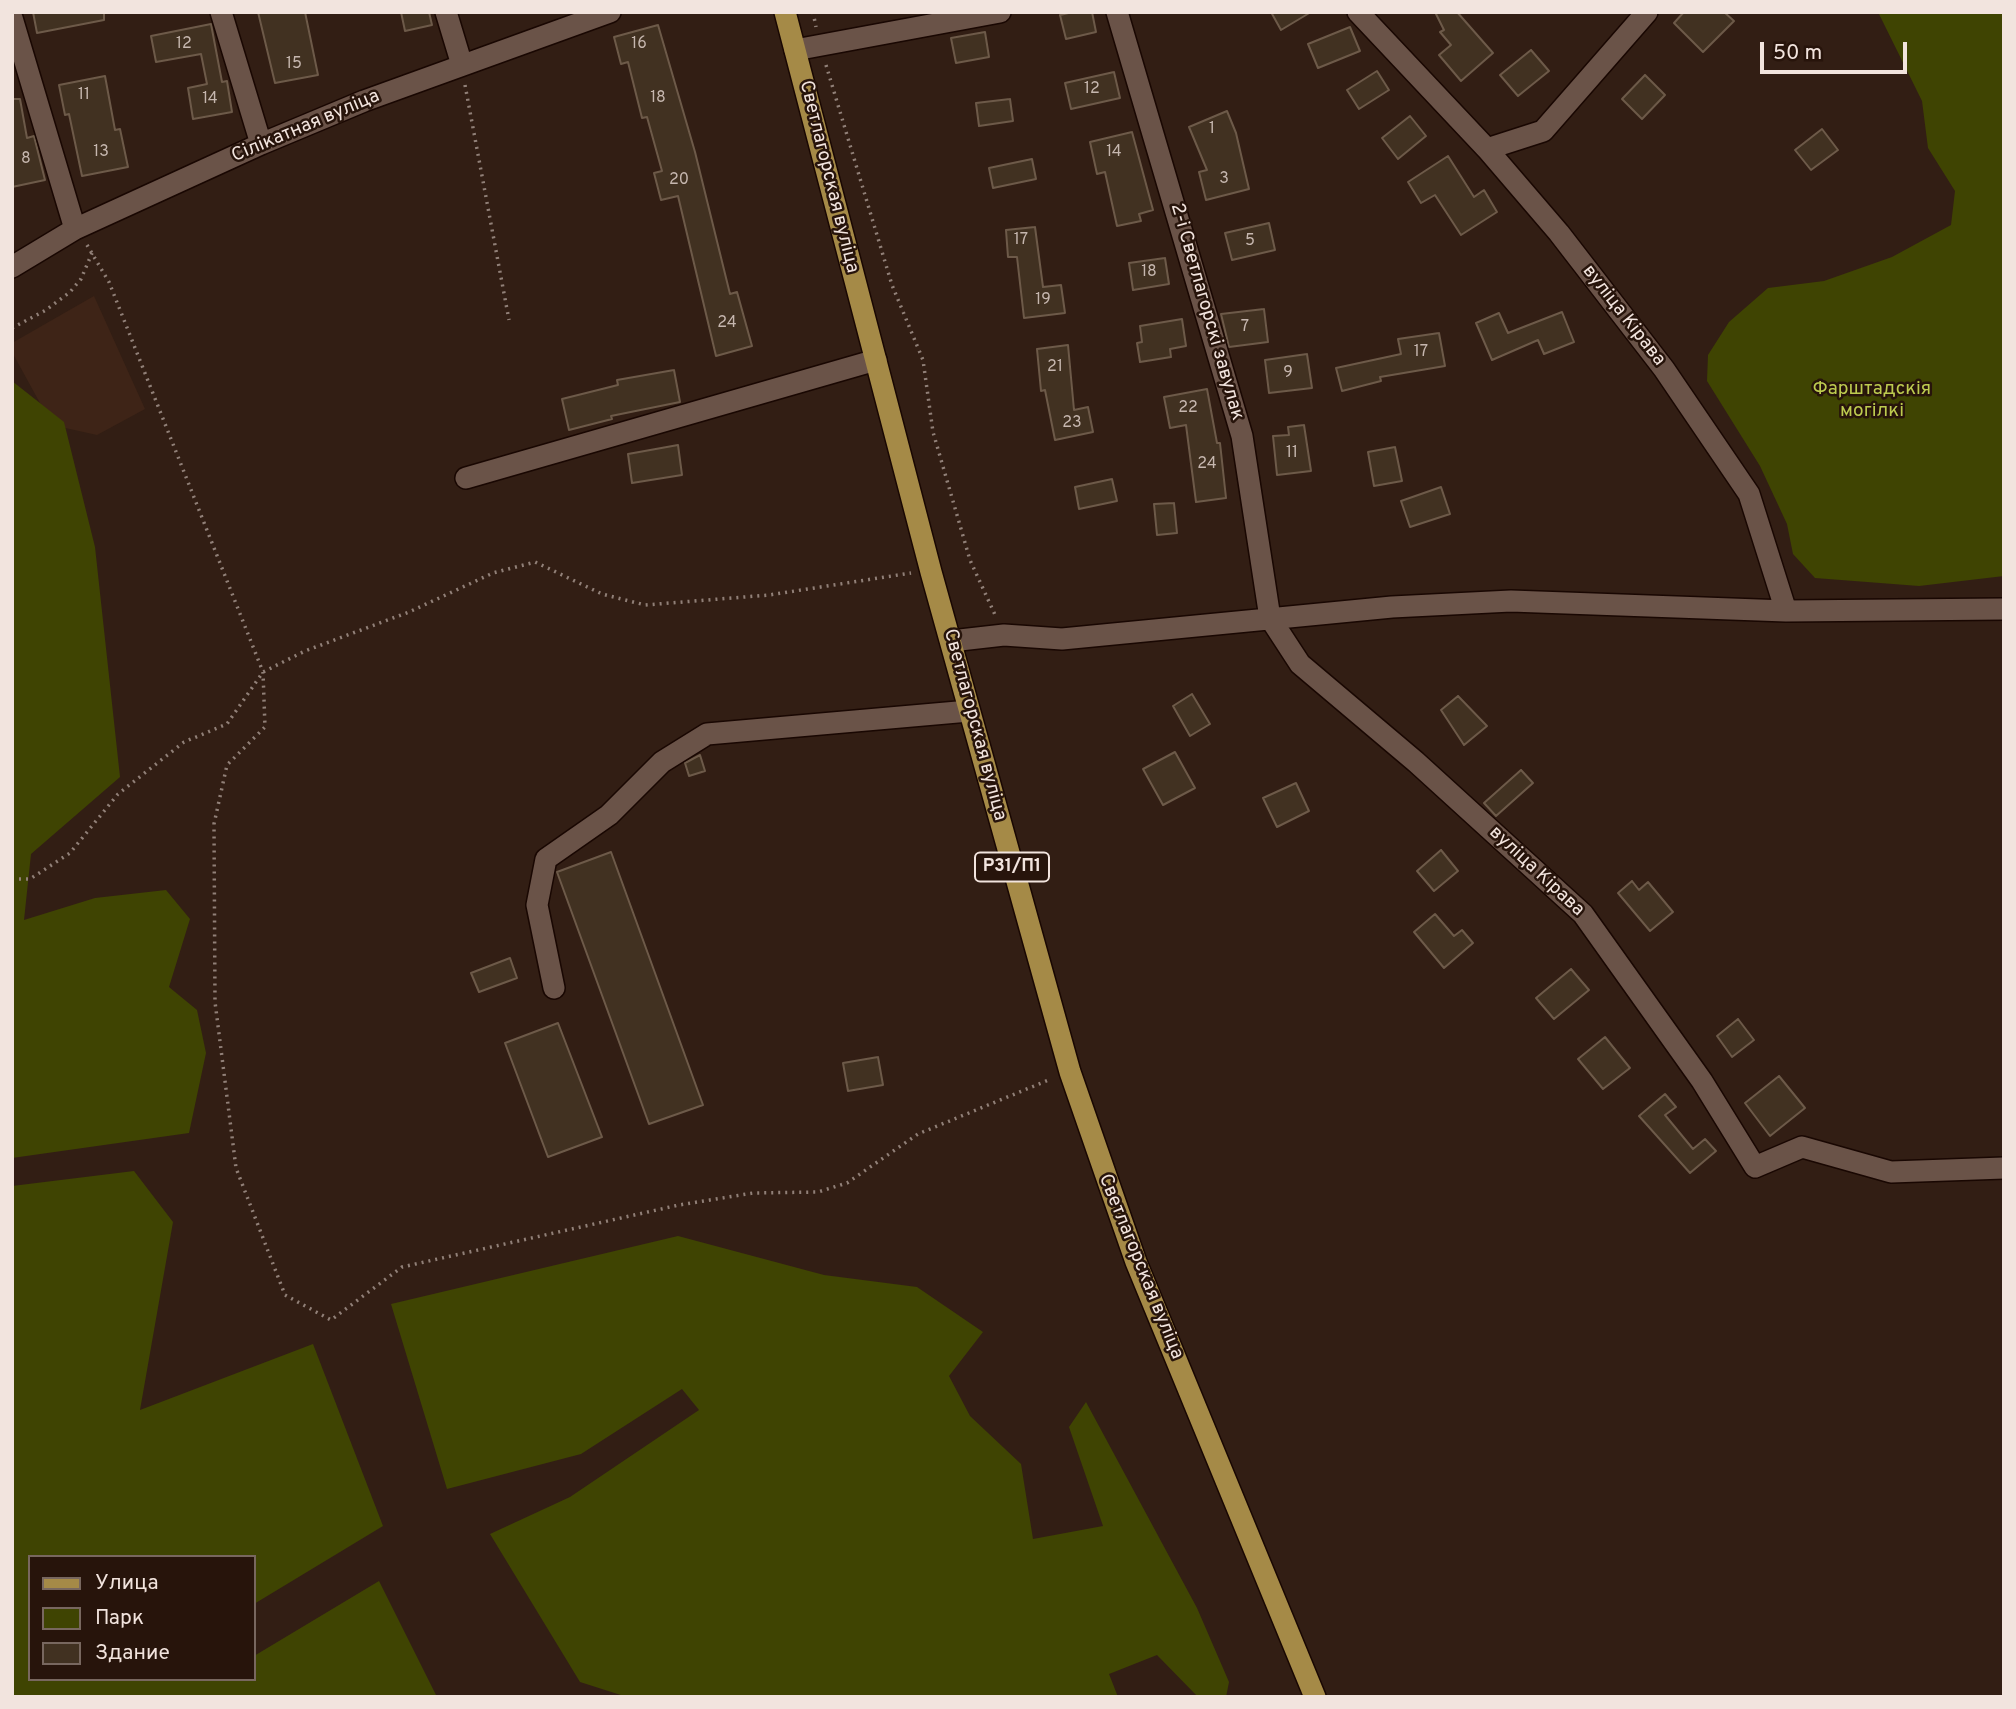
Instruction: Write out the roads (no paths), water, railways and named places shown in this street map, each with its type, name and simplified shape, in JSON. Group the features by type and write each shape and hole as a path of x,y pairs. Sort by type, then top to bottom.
{"main road":[{"name":"Светлагорская вуліца","path":"785,12 931,572 1070,1072 1136,1262 1315,1697"}],"street":[{"path":"222,12 261,144"},
{"path":"446,12 462,65"},
{"name":"Сілікатная вуліца","path":"12,267 75,229 261,144 462,65 610,12"},
{"path":"795,50 1000,12"},
{"name":"2-і Светлагорскі завулак","path":"1117,12 1242,436 1270,618"},
{"name":"вуліца Кірава","path":"1358,12 1487,149 1559,233 1664,369 1749,494 1786,611"},
{"path":"1487,149 1543,131 1647,12"},
{"path":"12,18 75,229"},
{"path":"466,478 876,360"},
{"path":"951,641 1004,635 1062,639 1270,618 1511,601 1786,611 2004,609"},
{"name":"вуліца Кірава","path":"1270,618 1300,664 1416,762 1583,914 1702,1081 1755,1167 1802,1147 1891,1172 2004,1168"},
{"path":"554,988 537,905 546,859 609,816 662,762 707,734 970,710"}],"park label":[{"name":"Фарштадскія могілкі","path":"1872,401"}]}
